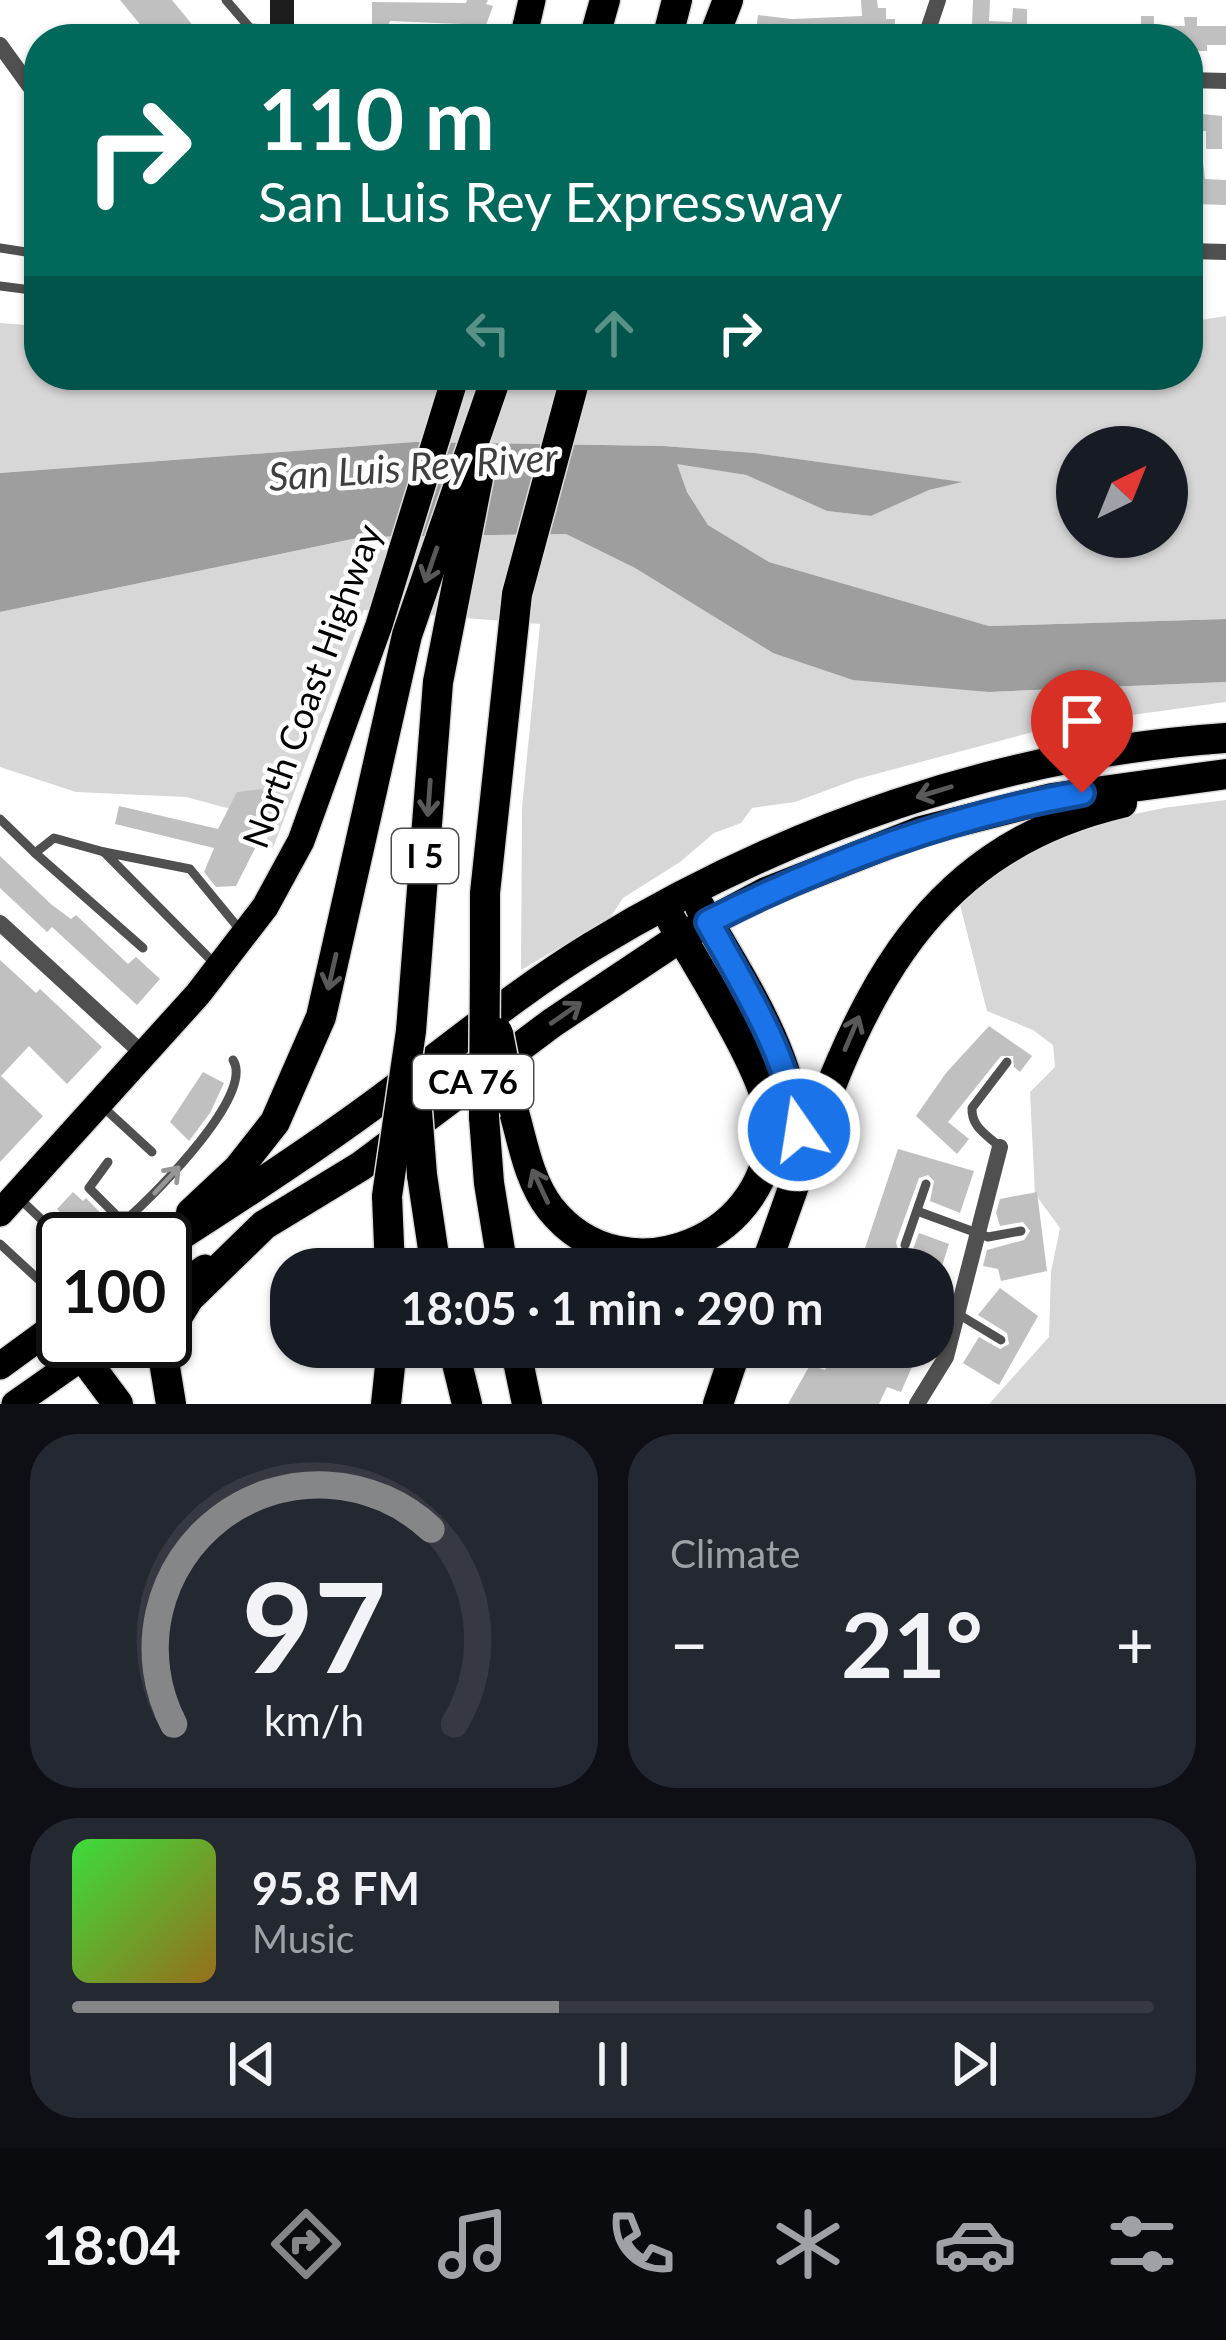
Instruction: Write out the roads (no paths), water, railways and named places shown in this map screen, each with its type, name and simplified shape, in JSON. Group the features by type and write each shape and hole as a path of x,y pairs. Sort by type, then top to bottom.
{"highway":[{"path":"192,1214 238,1169 275,1122 322,1017 407,635 492,390"},
{"name":"I 5","path":"433,1248 411,1031 438,682 494,390"},
{"name":"I 5","path":"500,1248 489,1183 498,1111 485,968 484,893 517,594 572,390"},
{"name":"CA 76","path":"192,1224 353,1120 588,949 677,898 807,836 968,782 1154,744 1226,738"},
{"name":"CA 76","path":"264,1225 361,1166 552,1023 695,929 828,865 921,831 1052,798 1226,774"},
{"path":"772,1248 854,1027 874,988 921,921 996,857 1060,823 1105,807 1226,783"},
{"path":"677,898 778,1053 793,1091 799,1130 795,1170 771,1248"},
{"path":"498,1111 551,1210 600,1245 646,1254 670,1250 717,1231 743,1207 763,1174 770,1119 763,1086 695,929"},
{"path":"389,1248 387,1196 411,1031"},
{"path":"171,1404 164,1355 171,1328 189,1298 264,1225"},
{"path":"101,1368 118,1404"},
{"path":"386,1404 390,1368"},
{"path":"458,1368 466,1404"},
{"path":"519,1368 527,1404"},
{"path":"718,1404 730,1368"}],"main road":[{"name":"North Coast Highway","path":"8,1204 218,967 265,907 301,841 379,625 451,390"},
{"name":"CA 76","path":"192,1277 264,1225"},
{"path":"0,1366 36,1340"},
{"path":"15,1404 62,1368"}],"street":[{"path":"0,45 24,78"},
{"path":"0,922 143,1054"},
{"path":"954,1328 1000,1147"},
{"path":"917,1404 939,1368"}],"lane":[{"path":"226,0 247,24"},
{"path":"0,819 143,949"},
{"path":"35,853 53,838 190,869 244,934"},
{"path":"104,852 218,967"},
{"path":"109,1162 88,1188 117,1216 130,1216 178,1169 224,1105 237,1084 239,1072 233,1060"},
{"path":"1000,1147 979,1129 972,1108 1007,1062"},
{"path":"100,1103 152,1152"},
{"path":"905,1245 926,1184"},
{"path":"8,1204 36,1222"},
{"path":"916,1211 988,1237 1021,1231"},
{"path":"0,1244 36,1277"},
{"path":"958,1314 1001,1340"}],"water":[{"name":"San Luis Rey River","path":"414,442 664,446 755,453 962,482 929,490 871,516 827,511 746,475 677,464 687,492 708,525 769,562 989,626 1226,619 1226,682 989,692 853,680 773,653 635,568 566,534 362,537 0,612 0,473"}]}
